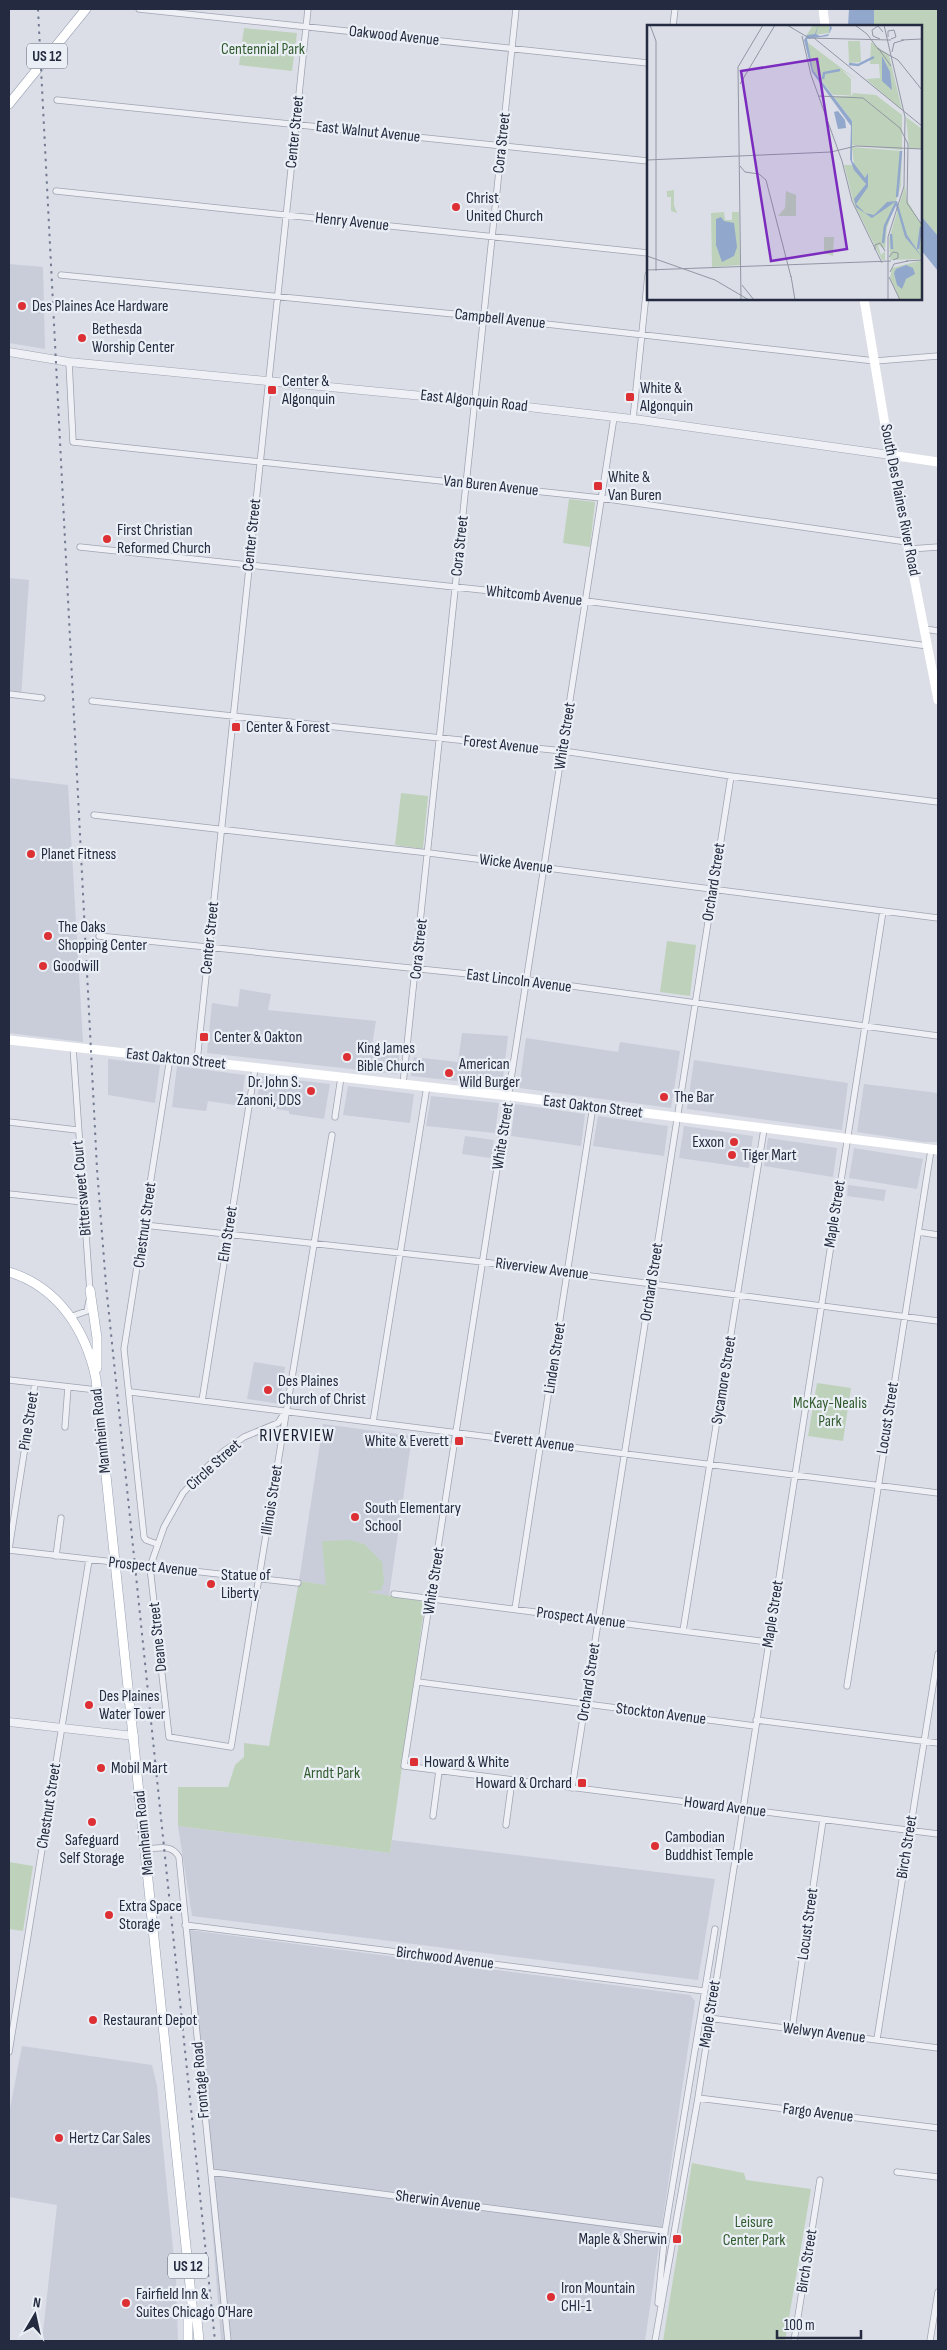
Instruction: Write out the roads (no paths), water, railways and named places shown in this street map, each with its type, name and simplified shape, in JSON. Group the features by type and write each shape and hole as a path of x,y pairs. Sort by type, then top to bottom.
{"main road":[{"name":"US 12","path":"9,104 86,9"},
{"path":"823,9 825,25"},
{"name":"South Des Plaines River Road","path":"864,300 890,456 938,700"},
{"name":"East Algonquin Road","path":"890,456 938,462"},
{"name":"East Oakton Street","path":"9,1040 426,1086 934,1150"},
{"name":"Mannheim Road","path":"9,1272 44,1290 55,1298 70,1316 88,1346 96,1379 193,2314 197,2320 199,2341"},
{"path":"90,1290 97,1338 96,1379"},
{"name":"Mannheim Road","path":"188,2341 188,2319 193,2314"}],"street":[{"name":"Oakwood Avenue","path":"140,9 647,63"},
{"name":"Center Street","path":"196,1061 308,9"},
{"name":"Cora Street","path":"403,1084 417,970 516,9"},
{"path":"674,25 675,9"},
{"name":"East Walnut Avenue","path":"57,100 647,161"},
{"name":"Henry Avenue","path":"56,190 647,253"},
{"name":"Campbell Avenue","path":"61,276 484,317 875,361 938,356"},
{"path":"633,419 647,284"},
{"name":"East Algonquin Road","path":"9,352 69,362 475,401 633,419 890,456"},
{"name":"Van Buren Avenue","path":"69,362 73,442 602,498 908,545 938,547"},
{"name":"White Street","path":"404,1766 510,1096 614,417"},
{"name":"Whitcomb Avenue","path":"80,547 586,601 928,646"},
{"path":"925,629 938,631"},
{"path":"9,694 42,698"},
{"name":"Forest Avenue","path":"92,701 563,751 731,776 938,802"},
{"name":"Orchard Street","path":"572,1788 679,1118 731,776"},
{"name":"Wicke Avenue","path":"94,815 221,831 429,853 938,918"},
{"name":"Maple Street","path":"655,2341 698,2098 883,912"},
{"name":"East Lincoln Avenue","path":"99,936 528,980 865,1028 938,1036"},
{"name":"Bittersweet Court","path":"70,1316 81,1313 88,1308 90,1290 77,1130 73,1047"},
{"name":"Chestnut Street","path":"130,1392 124,1349 170,1058"},
{"name":"Elm Street","path":"202,1401 255,1068"},
{"path":"335,1116 340,1077"},
{"path":"373,1422 426,1086"},
{"name":"Linden Street","path":"515,1609 593,1106"},
{"path":"9,1122 77,1130"},
{"name":"Sycamore Street","path":"683,1631 764,1129"},
{"name":"Illinois Street","path":"231,1748 332,1135"},
{"name":"Locust Street","path":"847,1686 904,1316 934,1150"},
{"path":"9,1194 83,1202"},
{"name":"Riverview Avenue","path":"144,1225 483,1262 938,1321"},
{"path":"919,1232 938,1235"},
{"path":"9,1380 97,1390"},
{"name":"Pine Street","path":"9,1550 35,1383"},
{"path":"65,1427 68,1386"},
{"path":"130,1392 144,1537 146,1540 157,1544"},
{"name":"Everett Avenue","path":"130,1392 938,1494"},
{"name":"Circle Street","path":"150,1566 157,1544 174,1508 194,1479 224,1450 244,1437 278,1423 286,1411"},
{"path":"56,1556 61,1518"},
{"name":"Prospect Avenue","path":"9,1550 298,1583"},
{"name":"Chestnut Street","path":"9,2052 90,1560"},
{"name":"Deane Street","path":"150,1566 169,1737 231,1748"},
{"name":"Prospect Avenue","path":"394,1594 768,1642"},
{"name":"Birch Street","path":"877,2039 938,1654"},
{"name":"Stockton Avenue","path":"418,1682 585,1704 938,1744"},
{"path":"9,1722 134,1736"},
{"name":"Howard Avenue","path":"404,1766 938,1834"},
{"path":"433,1816 439,1771"},
{"path":"506,1825 512,1780"},
{"name":"Locust Street","path":"792,2029 823,1820"},
{"name":"Frontage Road","path":"146,1849 170,1848 175,1850 179,1857 228,2341"},
{"name":"Birchwood Avenue","path":"185,1925 704,1991"},
{"name":"Maple Street","path":"659,2315 659,2279 664,2231 714,1929"},
{"name":"Welwyn Avenue","path":"709,2018 938,2048"},
{"name":"Fargo Avenue","path":"698,2098 938,2128"},
{"name":"Sherwin Avenue","path":"211,2172 664,2231"},
{"path":"897,2172 938,2177"},
{"name":"Birch Street","path":"794,2341 820,2180"},
{"path":"930,2341 938,2292"}],"water":[{"path":"849,9 874,9 874,25 848,25"},
{"path":"922,217 938,236 938,271 922,251"}],"railway":[{"path":"38,9 97,1169 106,1285 215,2341"}],"place":[{"name":"Christ United Church","path":"456,207"},
{"name":"Des Plaines Ace Hardware","path":"22,306"},
{"name":"Bethesda Worship Center","path":"82,338"},
{"name":"Center & Algonquin","path":"272,390"},
{"name":"White & Algonquin","path":"630,397"},
{"name":"White & Van Buren","path":"598,486"},
{"name":"First Christian Reformed Church","path":"107,539"},
{"name":"Center & Forest","path":"236,727"},
{"name":"Planet Fitness","path":"31,854"},
{"name":"The Oaks Shopping Center","path":"48,936"},
{"name":"Goodwill","path":"43,966"},
{"name":"Center & Oakton","path":"204,1037"},
{"name":"King James Bible Church","path":"347,1057"},
{"name":"American Wild Burger","path":"449,1073"},
{"name":"Dr. John S. Zanoni, DDS","path":"311,1091"},
{"name":"The Bar","path":"664,1097"},
{"name":"Exxon","path":"734,1142"},
{"name":"Tiger Mart","path":"732,1155"},
{"name":"Des Plaines Church of Christ","path":"268,1390"},
{"name":"White & Everett","path":"459,1441"},
{"name":"South Elementary School","path":"355,1517"},
{"name":"Statue of Liberty","path":"211,1584"},
{"name":"Des Plaines Water Tower","path":"89,1705"},
{"name":"Howard & White","path":"414,1762"},
{"name":"Mobil Mart","path":"101,1768"},
{"name":"Howard & Orchard","path":"582,1783"},
{"name":"Safeguard Self Storage","path":"92,1822"},
{"name":"Cambodian Buddhist Temple","path":"655,1846"},
{"name":"Extra Space Storage","path":"109,1915"},
{"name":"Restaurant Depot","path":"93,2020"},
{"name":"Hertz Car Sales","path":"59,2138"},
{"name":"Maple & Sherwin","path":"677,2239"},
{"name":"Iron Mountain CHI-1","path":"551,2297"},
{"name":"Fairfield Inn & Suites Chicago O'Hare","path":"126,2303"}],"district":[{"name":"RIVERVIEW","path":"297,1435"}],"park label":[{"name":"Centennial Park","path":"263,49"},
{"name":"McKay-Nealis Park","path":"830,1412"},
{"name":"Arndt Park","path":"332,1773"},
{"name":"Leisure Center Park","path":"754,2231"}]}
